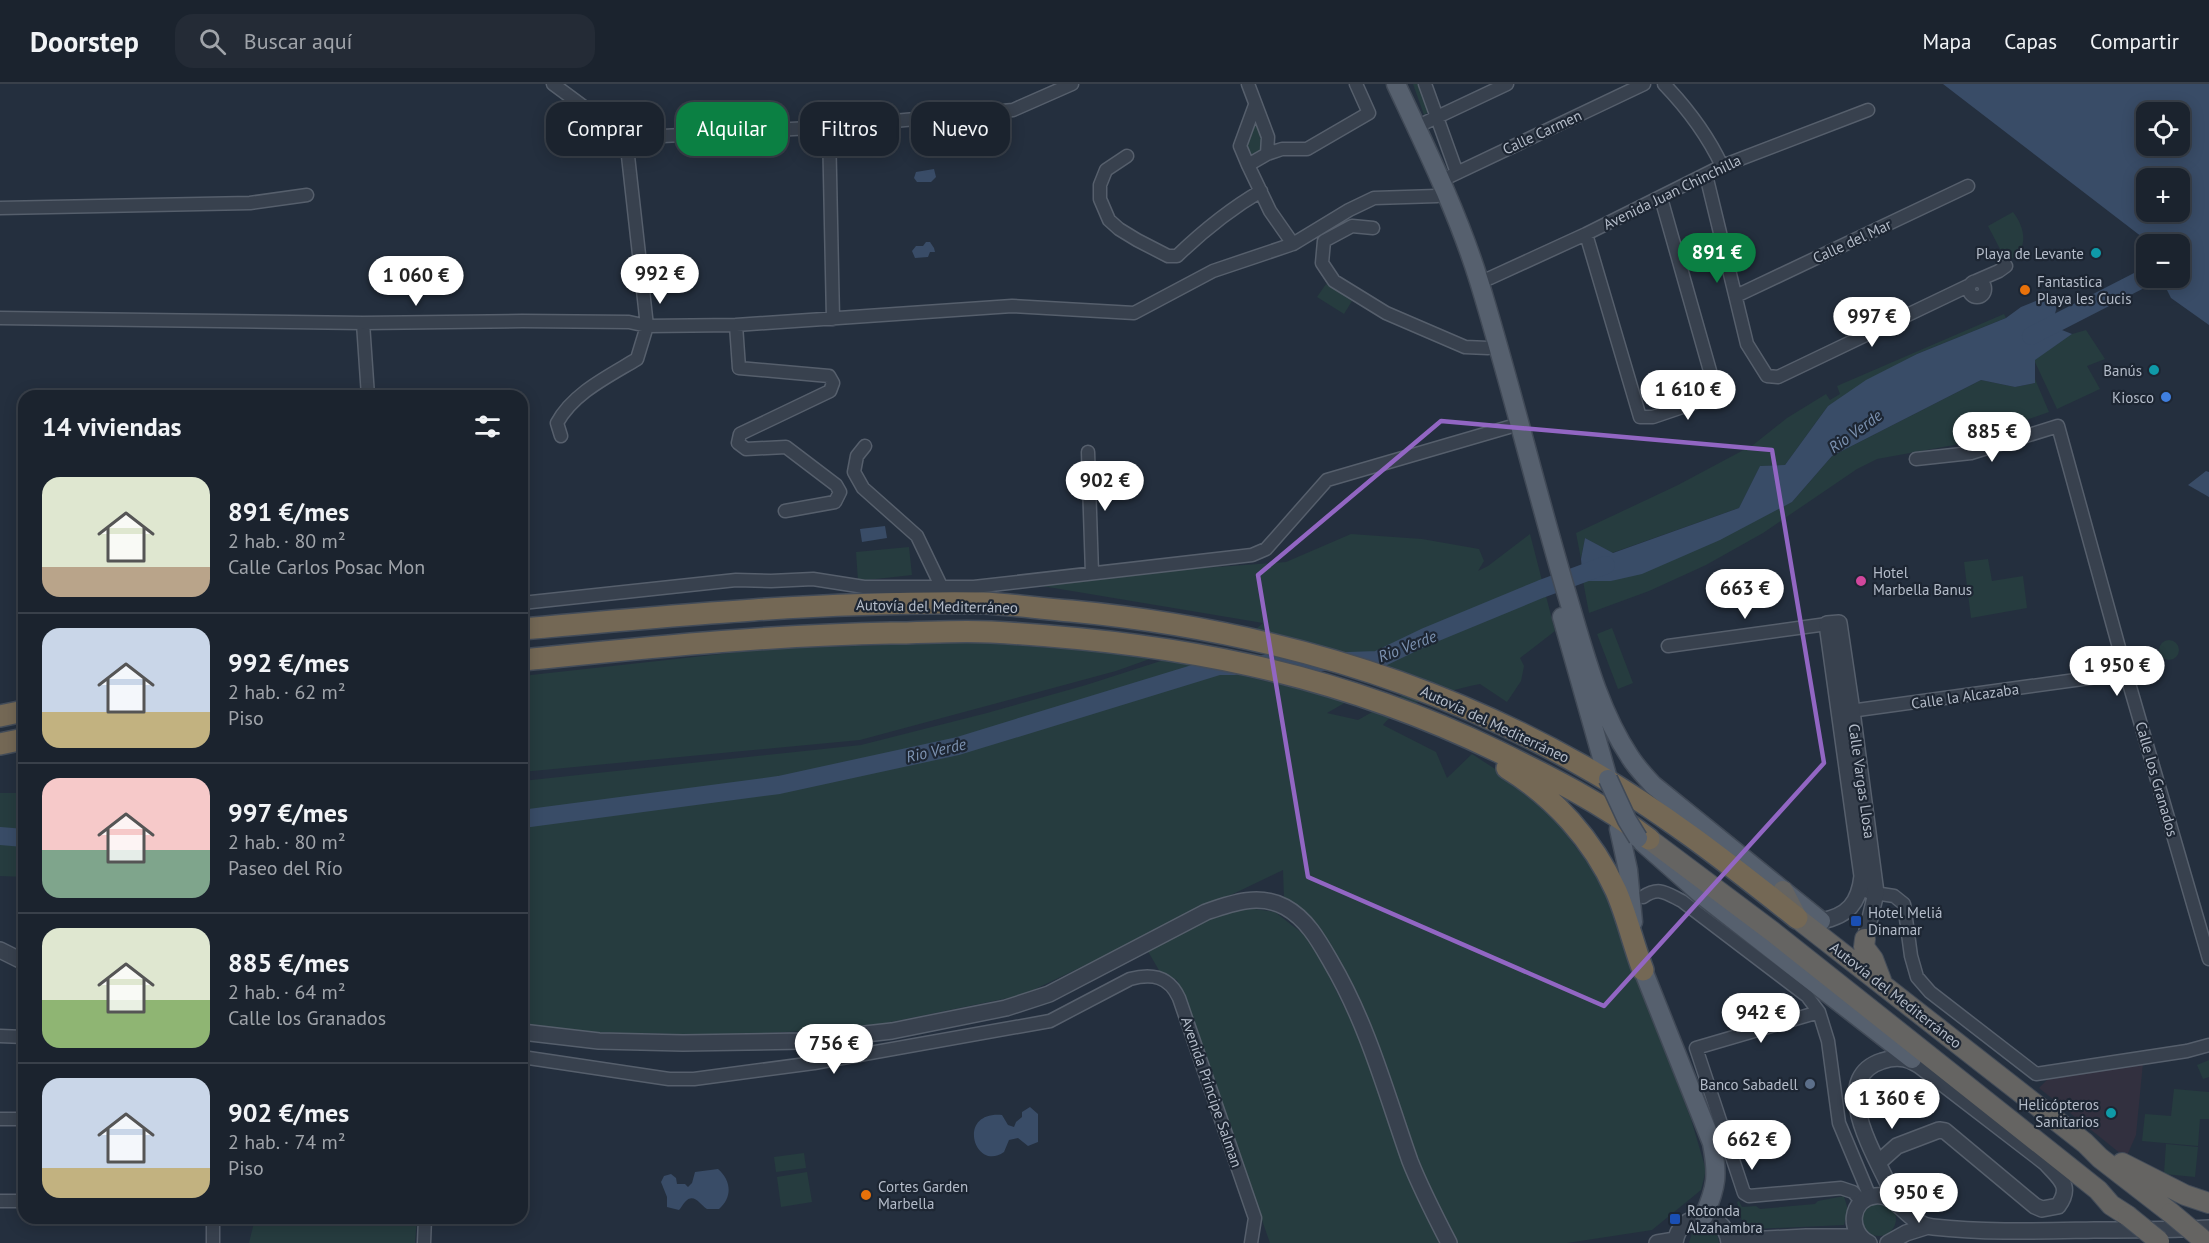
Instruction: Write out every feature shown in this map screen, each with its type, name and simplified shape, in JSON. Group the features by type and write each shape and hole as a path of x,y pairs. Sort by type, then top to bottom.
{"highway":[{"name":"Autovía del Mediterráneo","path":"528,628 737,609 854,604 976,603 1128,617 1247,637 1312,653 1387,677 1447,700 1544,745 1621,788 1816,920 1882,983 2171,1214 2206,1237"},
{"name":"Autovía del Mediterráneo","path":"528,659 742,639 852,634 989,632 1138,644 1203,654 1339,687 1414,713 1466,736 1574,790 1619,816 1644,838 1782,939 2160,1242"},
{"path":"0,716 18,712"},
{"path":"1466,736 1484,753 1541,792 1586,840 1616,891 1643,970"},
{"path":"0,744 18,741"},
{"path":"1782,891 1816,920"},
{"path":"1865,939 1864,947 1882,983"},
{"path":"2085,1143 2107,1152 2147,1178 2209,1203"},
{"path":"2046,1163 2094,1197 2111,1204"}],"main road":[{"path":"1384,84 1466,242 1479,281 1540,521"},
{"path":"1396,84 1416,127 1472,292 1509,428 1540,521 1572,630 1628,870 1635,939 1643,970 1712,1143 1715,1190 1704,1216"},
{"path":"1572,630 1610,719 1630,759 1668,798 1782,891"},
{"path":"1606,771 1627,820 1662,862 1702,896 1912,1059"}],"street":[{"path":"553,84 577,102"},
{"path":"899,120 1012,110 1072,84"},
{"path":"1248,84 1268,137 1268,154"},
{"path":"1248,165 1282,149 1307,149 1369,113 1356,84"},
{"path":"1425,84 1457,172"},
{"path":"1416,127 1507,84"},
{"name":"Calle Carmen","path":"1438,188 1457,172 1644,84"},
{"path":"1664,84 1700,126 1711,142 1722,166"},
{"path":"1255,105 1240,146 1270,211 1293,244"},
{"name":"Avenida Juan Chinchilla","path":"1479,281 1586,234 1722,166 1868,110"},
{"path":"664,136 800,129"},
{"path":"561,436 557,423 565,408 600,382 637,359 647,326 628,156"},
{"path":"830,156 833,319"},
{"path":"1127,156 1106,170 1100,185 1100,199 1109,220 1119,230 1168,256 1177,256 1199,234 1238,204 1261,191"},
{"path":"1706,175 1747,344 1767,376 1778,377 2006,266"},
{"name":"Calle del Mar","path":"1736,296 1968,186"},
{"path":"0,318 363,323 593,321 629,322 647,326 736,325 1012,306 1134,313 1213,271 1293,244 1349,210 1374,198 1438,188"},
{"path":"0,208 250,203 307,195"},
{"path":"1586,234 1640,417 1653,417 1709,398 1714,385 1661,198"},
{"path":"1372,228 1352,226 1324,241 1322,263 1334,281 1386,313 1466,347 1488,348"},
{"path":"363,323 368,390"},
{"path":"736,325 739,368 829,376 833,383 830,391 740,434 738,443 746,449 786,447 836,484 840,492 835,502 785,511"},
{"name":"Calle los Granados","path":"1916,459 1971,453 2058,426 2126,673 2209,959"},
{"path":"528,602 736,580 813,579 864,587 974,586 1252,555 1266,549 1327,480 1509,428"},
{"path":"865,446 856,456 854,472 863,488 917,536 942,588"},
{"path":"1088,452 1092,573"},
{"path":"1668,646 1833,624"},
{"name":"Calle Vargas Llosa","path":"1833,624 1865,848 1876,893 1865,939"},
{"name":"Calle la Alcazaba","path":"1846,712 2126,673"},
{"name":"Calle Vargas Llosa","path":"1861,890 1865,848"},
{"path":"1816,920 1853,906 1861,890 1894,896 1904,904 1917,977 1930,992 2036,1074 2187,1051 2209,1045"},
{"path":"1643,897 1652,891 1663,891 1682,902 1807,996 1819,1012 1828,1041 1839,1124 1866,1200"},
{"path":"528,1033 599,1041 683,1043 803,1041 892,1031 1006,1008 1049,994 1206,912 1230,903 1267,900 1284,906 1298,915 1312,931 1340,977 1375,1055 1418,1179 1449,1243"},
{"path":"0,950 18,959"},
{"name":"Avenida Príncipe Salman","path":"528,1058 669,1079 694,1079 814,1063 1050,1021 1130,979 1144,977 1163,979 1174,987 1179,998 1255,1218 1251,1243"},
{"path":"1819,1012 1696,1048 1744,1193 1749,1196 1841,1188 1866,1200"},
{"path":"0,1036 18,1037"},
{"path":"1879,1162 1897,1146 1939,1130 1951,1134 2035,1206 2042,1209 2058,1206 2065,1194 2061,1180 2046,1163 1912,1059 1892,1058 1875,1063 1863,1073 1855,1095 1857,1113 1903,1223 1892,1240"},
{"path":"0,1119 18,1119"},
{"path":"1863,1241 1854,1225 1855,1212 1866,1200 1880,1196 1897,1204 1925,1227"},
{"path":"0,1201 18,1202"},
{"path":"1657,1243 1675,1242 1678,1230 1694,1217 1704,1216 1718,1221 1724,1227 1729,1242 1827,1236 1863,1241"},
{"path":"1827,1236 1846,1230 1854,1219"},
{"path":"213,1224 213,1243"},
{"path":"424,1243 425,1224"},
{"path":"1892,1240 1925,1227 1987,1232 2206,1237"}],"highlighted area":[{"path":"1441,421 1772,450 1824,763 1604,1006 1308,877 1258,575"}],"shaded area":[{"path":"2143,1063 2136,1135 2126,1158 2039,1088 2050,1077"}],"green space":[{"path":"1413,84 1421,84 1431,110 1424,115"},
{"path":"1254,117 1262,132 1262,150 1252,155 1248,154 1246,142"},
{"path":"2013,212 2022,229 2022,244 2014,257 1996,264 2001,251 1988,226"},
{"path":"1326,284 1352,301 1344,314 1317,297"},
{"path":"2004,314 2006,318 1917,354 1828,406 1785,465 1760,466 1739,508 1612,553 1585,538 1581,559 1576,533 1678,485 1753,445 1787,418 1826,394 1830,400 1840,394 1837,386"},
{"path":"2086,330 2105,359 2087,366 2100,389 2057,409 2034,360 2072,334"},
{"path":"2035,379 2049,412 1954,445 1877,459 1857,469 1763,533 1706,565 1649,591 1589,613 1583,581 1611,581 1792,502 1832,456 1981,380 2015,387 2035,383"},
{"path":"1351,534 1422,539 1479,549 1484,561 1478,571 1530,534 1555,631 1520,658 1524,666 1521,681 1507,702 1480,684 1414,704 1390,717 1383,725 1436,752 1447,778 1472,754 1537,796 1600,879 1691,1119 1706,1170 1701,1190 1652,1230 1567,1243 1458,1243 1412,1153 1397,1100 1367,1018 1318,926 1284,898 1283,870 1023,995 862,1028 731,1035 574,1032 528,1026 528,780 861,745 987,713 1170,658 1348,701 1327,713 1358,720 1426,682 1360,657 1256,629 1263,623 1042,586 1134,573 1286,562"},
{"path":"909,547 912,575 858,581 856,552"},
{"path":"1988,559 1992,581 2023,576 2027,608 1971,618 1964,562"},
{"path":"1612,628 1633,683 1618,689 1597,634"},
{"path":"2169,640 2176,643 2179,650 2176,657 2169,660 2162,657 2159,650 2162,643"},
{"path":"974,642 1158,656 1116,671 860,740 528,771 528,675 766,649"},
{"path":"0,793 18,793 18,877 0,876"},
{"path":"1248,908 1275,912 1311,940 1362,1043 1407,1168 1439,1243 1270,1243 1177,980 1160,972 1146,948 1215,914"},
{"path":"2209,1060 2209,1077 2203,1079 2197,1065"},
{"path":"2174,1089 2209,1092 2209,1119 2200,1119 2198,1146 2142,1141 2145,1114 2171,1116"},
{"path":"2166,1144 2198,1147 2195,1177 2164,1174"},
{"path":"804,1153 806,1168 776,1172 774,1157"},
{"path":"807,1172 812,1202 781,1207 777,1177"},
{"path":"1844,1196 1848,1210 1844,1225 1754,1229 1743,1225 1737,1202 1739,1201 1742,1207 1756,1206 1760,1209 1815,1204 1818,1201"},
{"path":"1879,1202 1891,1207 1896,1219 1891,1231 1879,1236 1867,1231 1862,1219 1867,1207"},
{"path":"254,1224 417,1224 415,1243 249,1243"},
{"path":"1701,1227 1714,1231 1719,1243 1689,1243 1692,1233"}],"water":[{"path":"1943,84 2209,84 2209,325 2171,298 2166,288 2190,288 2190,234 2138,234"},
{"path":"934,169 936,177 931,182 917,182 914,178 916,172"},
{"path":"926,242 930,242 935,252 930,252 928,257 915,258 912,251 916,246 923,246"},
{"path":"2046,297 2058,302 2052,326 2072,334 2035,360 2035,383 2015,387 1981,380 1832,456 1792,502 1720,540 1642,574 1611,581 1583,581 1581,559 1585,538 1613,553 1739,508 1760,466 1785,465 1828,406 1866,380 1917,354 2006,318 2021,307"},
{"path":"2206,471 2209,472 2209,497 2188,485"},
{"path":"885,526 887,538 862,542 860,529"},
{"path":"1030,1107 1038,1114 1038,1142 1028,1146 1018,1138 1009,1140 1004,1152 994,1156 985,1155 978,1148 974,1130 978,1122 987,1116 1002,1115 1008,1125 1014,1127 1022,1117 1022,1112"},
{"path":"718,1169 726,1178 729,1189 727,1199 719,1209 707,1209 691,1198 679,1210 667,1207 667,1197 661,1182 664,1176 671,1174 676,1178 677,1184 685,1184 688,1187 692,1183 695,1172"}],"waterway":[{"name":"Rio Verde","path":"2031,336 2136,282"},
{"name":"Rio Verde","path":"1263,664 1377,660 1425,637 1606,565"},
{"name":"Rio Verde","path":"528,818 779,785 958,746 1219,666 1235,666"},
{"name":"Rio Verde","path":"0,836 18,838"}],"place":[{"name":"Playa de Levante","path":"2096,253"},
{"name":"Fantastica Playa les Cucis","path":"2025,290"},
{"name":"Banús","path":"2154,370"},
{"name":"Kiosco","path":"2166,397"},
{"name":"Hotel Marbella Banus","path":"1861,581"},
{"name":"Hotel Meliá Dinamar","path":"1856,921"},
{"name":"Banco Sabadell","path":"1810,1084"},
{"name":"Helicópteros Sanitarios","path":"2111,1113"},
{"name":"Cortes Garden Marbella","path":"866,1195"},
{"name":"Rotonda Alzahambra","path":"1675,1219"}]}
